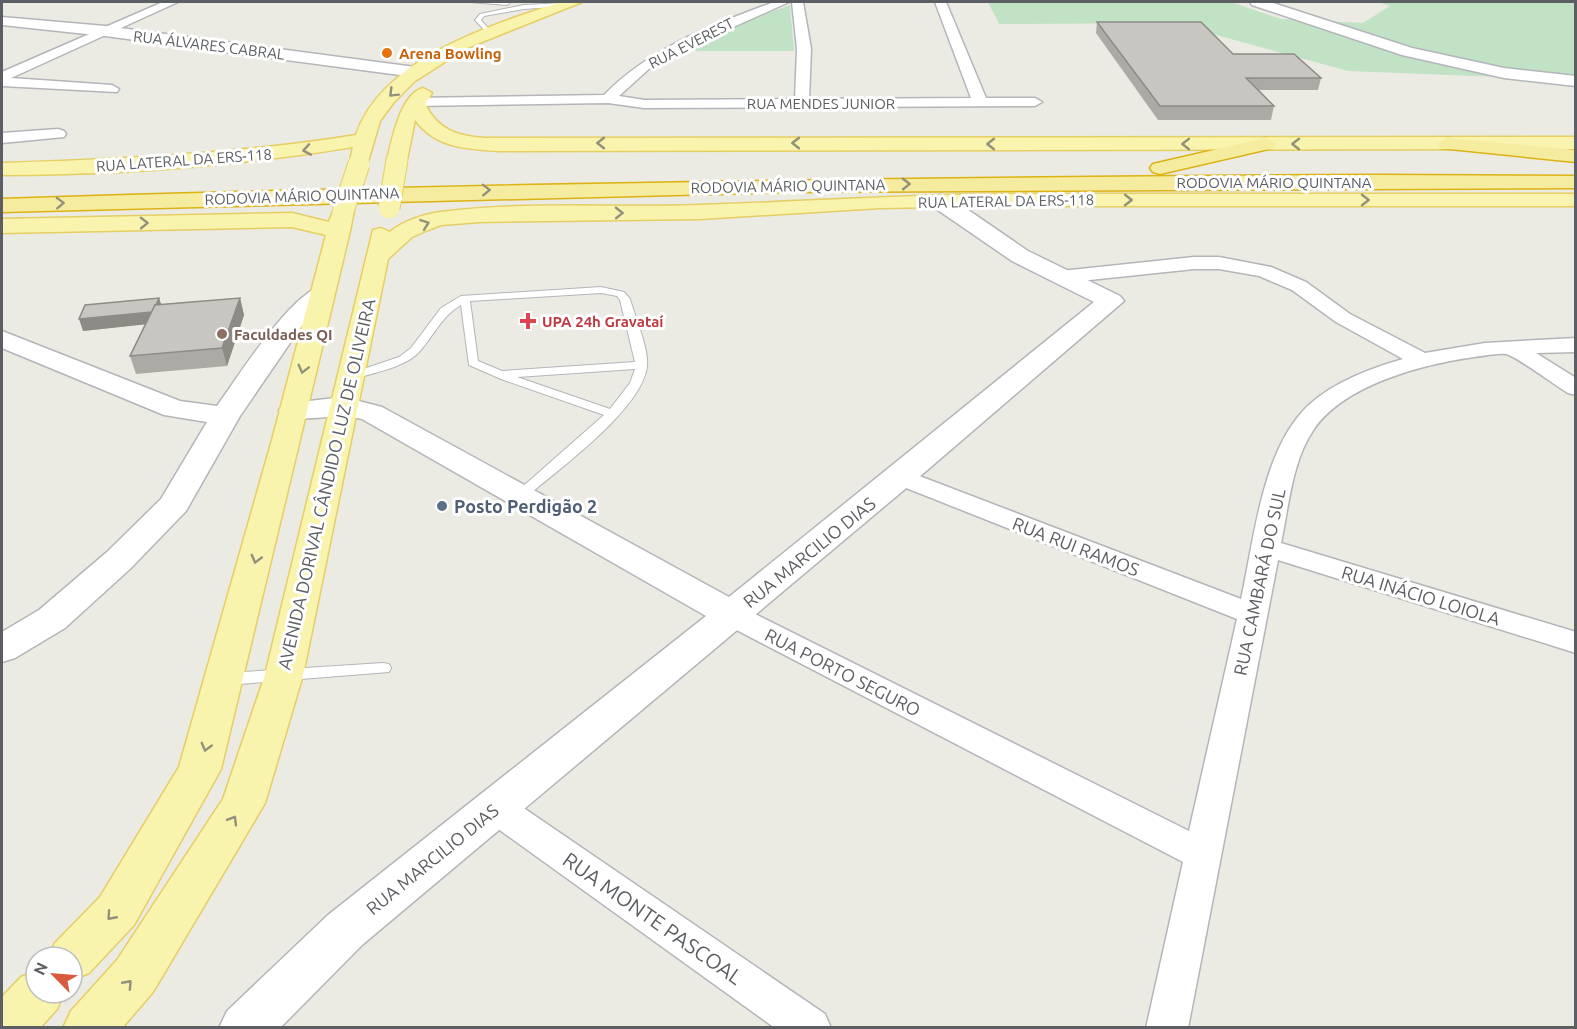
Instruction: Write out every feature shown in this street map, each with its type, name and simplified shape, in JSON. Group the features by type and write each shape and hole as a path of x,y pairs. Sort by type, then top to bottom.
{"highway":[{"path":"1160,168 1266,144"},
{"path":"1447,144 1575,156"},
{"name":"RODOVIA MÁRIO QUINTANA","path":"2,188 647,170 1575,169"},
{"path":"1193,182 1325,200"},
{"name":"RODOVIA MÁRIO QUINTANA","path":"2,206 529,189 1193,182 1575,182"},
{"path":"701,187 880,202"}],"main road":[{"path":"84,945 117,911 200,769 225,680 322,293 370,122 389,97 415,72 450,51 489,33 577,3"},
{"name":"AVENIDA DORIVAL CÂNDIDO LUZ DE OLIVEIRA","path":"89,1028 135,976 243,803 284,675 382,227 389,208 406,120 415,102 437,75 469,53 577,3"},
{"path":"415,102 428,127 440,136 462,143 1575,143"},
{"name":"RUA LATERAL DA ERS-118","path":"2,169 232,159 301,151 365,139"},
{"name":"RUA LATERAL DA ERS-118","path":"377,256 404,232 438,219 480,215 700,212 940,201 1575,200"},
{"path":"2,226 341,221"},
{"path":"6,1028 28,1005"}],"street":[{"path":"2,79 172,2"},
{"name":"RUA EVEREST","path":"608,99 632,75 657,59 696,38 783,2"},
{"path":"798,2 804,49 802,103"},
{"path":"941,2 980,102"},
{"path":"1257,2 1408,52 1504,73 1575,81"},
{"name":"RUA ÁLVARES CABRAL","path":"2,21 105,31 415,72"},
{"path":"2,79 112,89"},
{"name":"RUA MENDES JUNIOR","path":"415,102 608,99 644,104 1035,102"},
{"path":"2,138 58,134"},
{"path":"940,201 990,237 1111,302"},
{"path":"1061,277 1146,270 1194,263 1219,263 1264,271 1299,286 1343,318 1420,359"},
{"name":"RUA MARCILIO DIAS","path":"245,1028 345,930 900,477 1111,302 1146,270"},
{"path":"2,649 52,618 119,560 174,504 225,416 294,319 322,293"},
{"path":"2,339 174,409 225,416"},
{"name":"RUA CAMBARÁ DO SUL","path":"1167,1028 1201,854 1281,477 1305,423 1328,403 1356,384 1420,359 1466,351 1575,345"},
{"path":"1513,348 1575,388"},
{"name":"RUA PORTO SEGURO","path":"294,410 346,391 372,413 732,615 1201,854"},
{"name":"RUA RUI RAMOS","path":"900,477 1252,614"},
{"name":"RUA INÁCIO LOIOLA","path":"1266,547 1575,643"},
{"name":"RUA MONTE PASCOAL","path":"496,808 810,1028"}],"lane":[{"path":"473,2 504,2 524,6"},
{"path":"489,33 478,20 482,15 524,6 577,3"},
{"path":"346,391 415,350 445,310 465,298 601,290 620,294 625,299 642,364 634,388 612,414 519,496"},
{"path":"465,298 474,363 500,375 612,414"},
{"path":"500,375 642,364"},
{"path":"225,680 383,668"}],"green space":[{"path":"988,2 1231,2 1281,19 1363,23 1390,6 1378,2 1575,2 1575,80 1348,71 1172,23 999,24"},
{"path":"790,5 794,51 688,51 738,24"}],"building":[{"path":"1097,22 1201,22 1233,54 1294,54 1321,78 1246,78 1274,106 1160,106"},
{"path":"159,298 152,312 79,319 85,305"},
{"path":"240,298 222,348 130,356 155,305"}],"place":[{"name":"Arena Bowling","path":"387,53"},
{"name":"UPA 24h Gravataí","path":"528,321"},
{"name":"Faculdades QI","path":"222,334"},
{"name":"Posto Perdigão 2","path":"442,506"}]}
